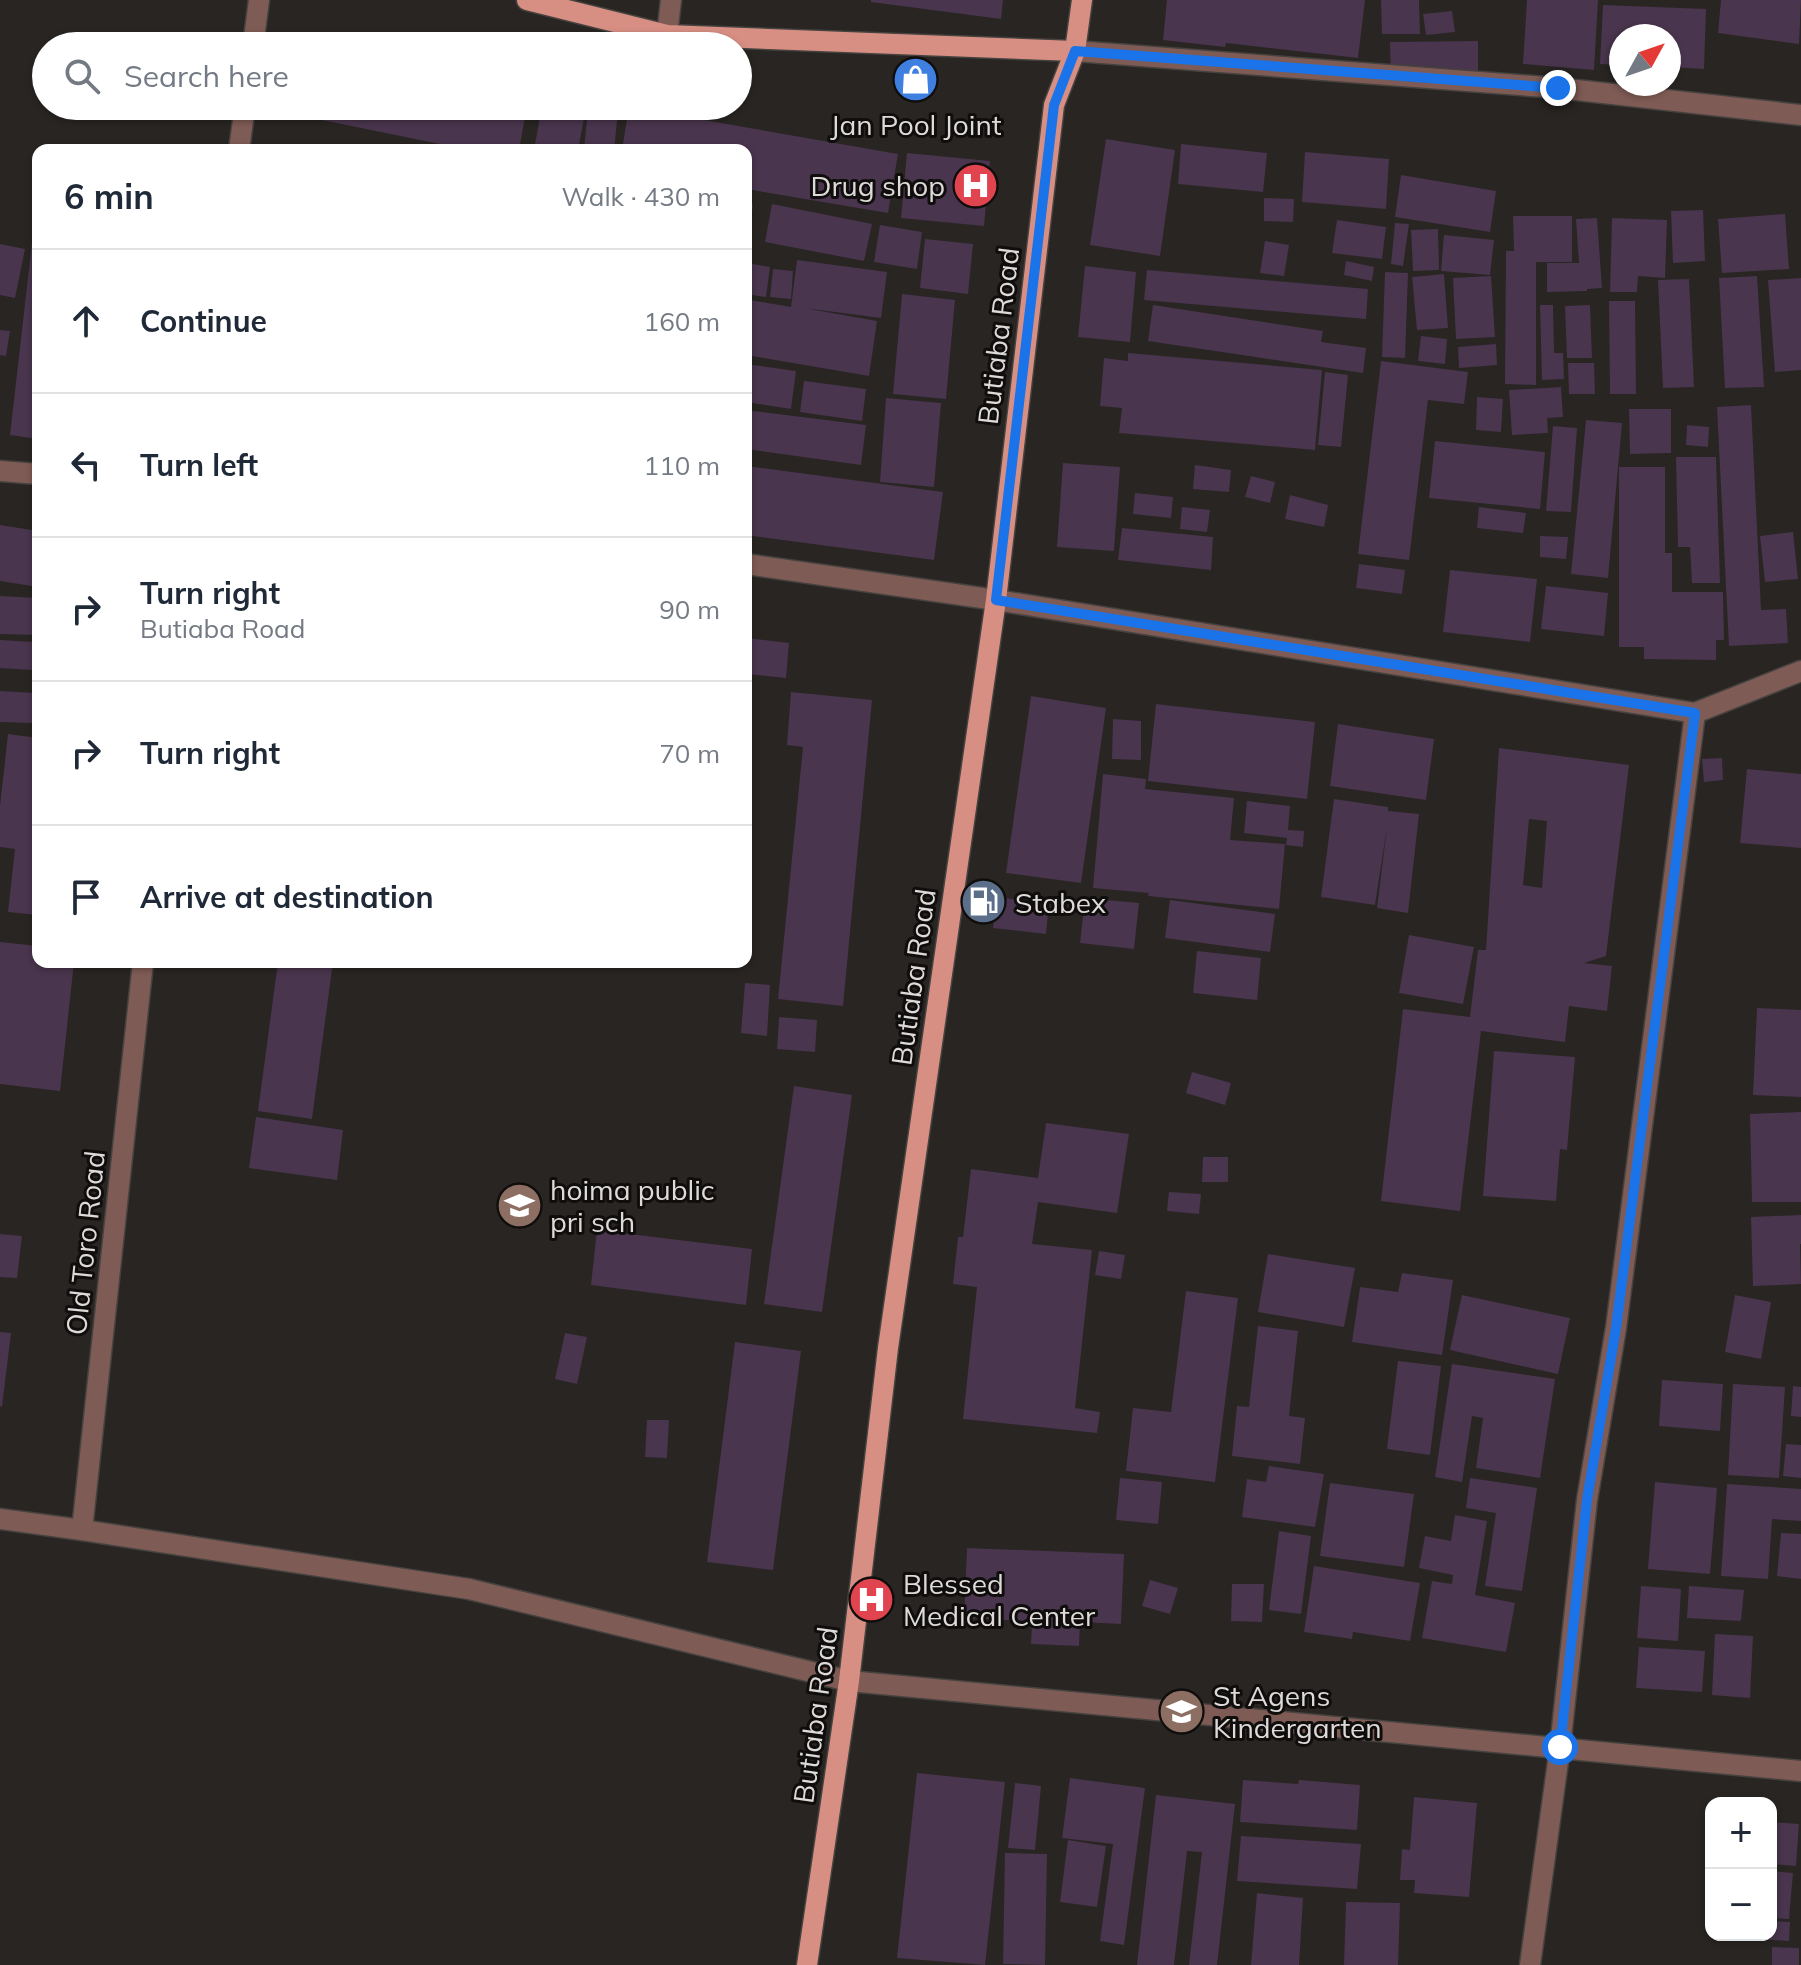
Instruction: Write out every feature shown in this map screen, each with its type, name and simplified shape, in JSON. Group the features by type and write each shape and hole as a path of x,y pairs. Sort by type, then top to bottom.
{"main road":[{"path":"527,0 655,32"},
{"name":"Butiaba Road","path":"807,1965 849,1681 888,1348 996,600 1054,105 1075,51 1082,0"},
{"path":"752,38 1075,51"}],"street":[{"path":"255,32 259,0"},
{"path":"667,32 671,0"},
{"path":"1075,51 1558,88 1801,115"},
{"path":"240,144 243,120"},
{"path":"0,471 32,474"},
{"path":"752,565 996,600 1695,713 1801,671"},
{"path":"1530,1965 1560,1747 1587,1500 1616,1328 1695,713"},
{"name":"Old Toro Road","path":"82,1530 142,968"},
{"path":"0,1519 469,1589 849,1681 1801,1771"}],"building":[{"path":"871,0 1003,0 1001,19"},
{"path":"1167,0 1365,0 1358,58 1226,43 1225,47 1163,40"},
{"path":"1381,0 1419,0 1420,34 1382,34"},
{"path":"1527,0 1598,0 1594,70 1523,64"},
{"path":"1721,0 1801,0 1799,44 1718,33"},
{"path":"1603,5 1706,9 1704,69 1681,68 1681,24 1609,24 1609,64 1600,64"},
{"path":"1452,11 1455,32 1426,35 1423,14"},
{"path":"1478,41 1478,84 1391,84 1390,42"},
{"path":"322,120 524,120 520,144 440,144"},
{"path":"539,120 584,120 579,144 535,144"},
{"path":"587,120 617,120 615,144 585,144"},
{"path":"627,120 703,120 898,154 888,213 752,190 752,144 623,144"},
{"path":"1106,139 1175,150 1160,256 1090,245"},
{"path":"1181,144 1267,153 1263,192 1178,184"},
{"path":"1305,152 1389,159 1386,209 1302,202"},
{"path":"907,153 990,161 984,226 901,218"},
{"path":"1401,175 1496,191 1490,232 1395,217"},
{"path":"1264,198 1294,199 1293,222 1264,221"},
{"path":"772,204 872,224 864,261 765,242"},
{"path":"1703,210 1705,261 1673,263 1671,211"},
{"path":"1785,214 1789,269 1722,273 1718,219"},
{"path":"1513,216 1572,216 1572,262 1536,262 1536,385 1505,384 1506,251 1514,251"},
{"path":"1597,218 1602,288 1547,292 1547,263 1579,263 1576,219"},
{"path":"1612,218 1667,220 1665,278 1638,276 1637,292 1610,292"},
{"path":"1337,220 1386,227 1382,259 1332,253"},
{"path":"1395,223 1409,224 1403,266 1391,264"},
{"path":"880,225 922,232 917,269 874,262"},
{"path":"1438,229 1439,270 1413,271 1411,230"},
{"path":"1444,235 1494,240 1490,275 1441,271"},
{"path":"925,239 973,244 968,294 920,288"},
{"path":"1265,241 1289,245 1284,276 1260,273"},
{"path":"32,242 32,438 10,435"},
{"path":"0,244 25,249 15,298 0,295"},
{"path":"797,260 887,272 881,318 804,308 877,321 869,376 752,356 752,300 791,307"},
{"path":"1346,261 1374,267 1372,281 1344,275"},
{"path":"752,264 770,267 766,297 752,295"},
{"path":"1085,266 1136,272 1130,342 1078,337"},
{"path":"773,269 793,271 791,299 770,297"},
{"path":"1147,270 1368,289 1366,319 1144,300"},
{"path":"1385,272 1408,273 1405,358 1382,357"},
{"path":"1444,274 1448,328 1417,330 1412,277"},
{"path":"1491,276 1495,337 1456,339 1453,278"},
{"path":"1757,276 1764,387 1725,388 1719,278"},
{"path":"1801,278 1801,370 1775,372 1768,280"},
{"path":"1689,279 1694,387 1663,388 1658,280"},
{"path":"902,294 955,300 946,399 893,394"},
{"path":"1609,301 1635,301 1636,394 1610,394"},
{"path":"1153,305 1323,331 1321,342 1366,348 1363,373 1148,341"},
{"path":"1540,305 1553,305 1554,353 1563,353 1564,379 1542,380"},
{"path":"1590,305 1592,358 1567,358 1565,306"},
{"path":"0,330 10,331 6,356 0,355"},
{"path":"1421,336 1447,339 1445,364 1418,361"},
{"path":"1496,344 1497,365 1459,368 1458,347"},
{"path":"1128,353 1322,370 1315,450 1119,433 1122,408 1100,406 1104,358 1128,361"},
{"path":"1381,361 1468,372 1464,404 1428,400 1409,560 1358,554"},
{"path":"1568,363 1594,363 1595,394 1569,394"},
{"path":"752,365 796,371 791,409 752,403"},
{"path":"1325,372 1348,375 1341,447 1318,445"},
{"path":"804,381 866,389 862,421 800,412"},
{"path":"1561,387 1563,417 1547,418 1548,433 1512,435 1509,390"},
{"path":"1477,397 1503,399 1501,432 1476,430"},
{"path":"886,398 941,403 934,487 880,482"},
{"path":"1751,405 1761,610 1786,609 1788,643 1729,646 1717,407"},
{"path":"1629,409 1671,409 1671,453 1630,454"},
{"path":"752,411 866,425 861,465 752,450"},
{"path":"1586,420 1622,423 1608,578 1571,574"},
{"path":"1687,425 1709,427 1708,447 1686,445"},
{"path":"1553,426 1577,428 1571,512 1546,511"},
{"path":"1435,441 1545,452 1540,509 1429,498"},
{"path":"1676,457 1716,457 1720,583 1692,583 1690,547 1678,547"},
{"path":"1063,463 1120,467 1114,551 1057,547"},
{"path":"1195,465 1231,470 1229,492 1193,489"},
{"path":"752,467 943,492 934,560 752,536"},
{"path":"1619,467 1665,467 1665,553 1672,553 1672,592 1723,592 1724,640 1716,640 1716,660 1644,659 1644,647 1619,647"},
{"path":"1251,476 1275,482 1270,503 1245,497"},
{"path":"1135,493 1173,497 1171,518 1133,514"},
{"path":"1290,495 1328,505 1324,527 1285,519"},
{"path":"1182,507 1210,510 1207,532 1180,529"},
{"path":"1479,507 1526,513 1523,533 1477,528"},
{"path":"0,525 32,530 32,586 0,581"},
{"path":"1122,528 1213,537 1211,570 1118,560"},
{"path":"1793,532 1798,579 1765,582 1760,536"},
{"path":"1540,536 1568,537 1566,559 1540,557"},
{"path":"1359,564 1405,570 1402,594 1356,588"},
{"path":"1450,570 1537,579 1530,642 1443,632"},
{"path":"1546,586 1608,593 1604,636 1541,629"},
{"path":"0,596 32,598 32,635 0,634"},
{"path":"752,639 789,643 786,678 752,675"},
{"path":"0,640 32,642 32,670 0,668"},
{"path":"0,691 32,693 32,723 0,722"},
{"path":"791,692 872,700 843,1006 778,999 803,747 787,745"},
{"path":"1031,696 1106,708 1081,883 1006,873"},
{"path":"1156,704 1315,722 1307,799 1148,781"},
{"path":"1113,719 1141,721 1141,760 1112,759"},
{"path":"1338,724 1434,739 1426,800 1330,786"},
{"path":"8,734 32,737 32,914 8,912 15,849 0,847 0,806"},
{"path":"1499,748 1629,765 1606,956 1584,963 1612,966 1607,1011 1569,1006 1565,1042 1481,1031 1460,1211 1381,1201 1403,1009 1470,1017 1478,950 1486,950","holes":["1529,819 1547,821 1542,888 1523,885"]},
{"path":"1722,758 1723,780 1704,782 1702,759"},
{"path":"1747,769 1801,774 1801,848 1740,843"},
{"path":"1103,774 1146,779 1145,789 1234,798 1230,840 1285,844 1279,909 1093,888"},
{"path":"1334,799 1388,807 1388,811 1419,814 1408,913 1377,908 1387,827 1375,905 1321,897"},
{"path":"1247,801 1290,806 1288,830 1304,831 1303,847 1286,845 1287,838 1244,833"},
{"path":"997,897 1049,904 1046,934 993,928"},
{"path":"1085,898 1139,903 1134,949 1080,943"},
{"path":"1170,900 1275,914 1270,952 1165,938"},
{"path":"1409,935 1474,947 1463,1004 1399,993"},
{"path":"0,942 32,945 32,968 73,968 60,1091 0,1084"},
{"path":"1197,951 1261,958 1257,1000 1193,993"},
{"path":"277,968 332,968 312,1119 258,1111"},
{"path":"745,983 770,985 767,1036 741,1033"},
{"path":"1757,1008 1801,1010 1801,1097 1753,1095"},
{"path":"779,1017 817,1020 815,1052 777,1049"},
{"path":"1494,1051 1575,1057 1567,1150 1560,1149 1556,1201 1483,1196"},
{"path":"1192,1072 1231,1083 1225,1105 1186,1093"},
{"path":"794,1086 852,1095 822,1312 764,1304"},
{"path":"1801,1112 1801,1202 1752,1202 1750,1114"},
{"path":"256,1117 343,1130 337,1180 249,1168"},
{"path":"1046,1123 1129,1134 1117,1213 1038,1202 1032,1244 1092,1250 1075,1408 1100,1412 1097,1433 963,1419 977,1287 953,1284 958,1237 963,1237 971,1169 1038,1178"},
{"path":"1203,1157 1228,1157 1228,1182 1202,1182"},
{"path":"1169,1192 1201,1194 1199,1214 1167,1211"},
{"path":"1801,1215 1801,1284 1753,1286 1751,1217"},
{"path":"597,1230 752,1249 746,1305 591,1285"},
{"path":"0,1234 22,1236 17,1278 0,1277"},
{"path":"1099,1251 1125,1255 1121,1279 1095,1275"},
{"path":"1268,1254 1355,1268 1344,1327 1258,1312"},
{"path":"1402,1273 1453,1280 1442,1355 1352,1342 1360,1287 1398,1292"},
{"path":"1186,1291 1238,1298 1215,1482 1126,1471 1133,1408 1171,1412"},
{"path":"1462,1295 1570,1318 1558,1374 1450,1350"},
{"path":"1735,1295 1771,1302 1761,1359 1725,1352"},
{"path":"1258,1326 1298,1331 1289,1416 1305,1418 1300,1464 1232,1456 1237,1406 1249,1407"},
{"path":"0,1332 11,1333 2,1407 0,1406"},
{"path":"565,1333 587,1337 577,1384 555,1379"},
{"path":"735,1342 801,1351 773,1570 707,1562"},
{"path":"1398,1361 1441,1366 1430,1455 1387,1449"},
{"path":"1452,1364 1555,1379 1540,1478 1476,1468 1483,1418 1472,1416 1462,1482 1435,1477"},
{"path":"1662,1380 1723,1384 1720,1431 1659,1426"},
{"path":"1733,1384 1785,1387 1779,1478 1728,1475"},
{"path":"1793,1386 1801,1387 1801,1417 1791,1416"},
{"path":"647,1420 669,1420 667,1458 645,1457"},
{"path":"1786,1444 1801,1445 1801,1478 1783,1476"},
{"path":"1269,1466 1324,1474 1315,1527 1242,1517 1247,1479 1266,1482"},
{"path":"1120,1478 1162,1482 1158,1524 1116,1520"},
{"path":"1470,1478 1537,1488 1522,1591 1485,1586 1496,1513 1466,1508"},
{"path":"1655,1482 1717,1488 1710,1574 1648,1569"},
{"path":"1330,1483 1414,1494 1404,1567 1320,1556"},
{"path":"1727,1484 1801,1489 1801,1521 1772,1519 1768,1579 1721,1576"},
{"path":"1455,1515 1487,1521 1475,1595 1515,1603 1506,1652 1422,1638 1432,1581 1452,1584 1453,1575 1419,1568 1425,1536 1451,1541"},
{"path":"1279,1531 1311,1536 1301,1614 1269,1610"},
{"path":"1781,1533 1801,1534 1801,1579 1777,1576"},
{"path":"967,1548 1124,1554 1121,1624 1080,1622 1079,1646 1031,1644 1032,1621 964,1618"},
{"path":"1314,1566 1420,1583 1410,1641 1353,1632 1352,1639 1304,1632"},
{"path":"1150,1580 1178,1588 1170,1614 1142,1606"},
{"path":"1232,1584 1264,1584 1262,1622 1231,1621"},
{"path":"1641,1586 1681,1589 1678,1641 1637,1638"},
{"path":"1689,1586 1744,1590 1741,1620 1687,1618"},
{"path":"1715,1634 1753,1636 1750,1698 1712,1695"},
{"path":"1639,1647 1705,1651 1702,1692 1636,1688"},
{"path":"917,1773 1005,1782 985,1965 897,1958"},
{"path":"1070,1778 1145,1788 1124,1945 1100,1941 1113,1844 1062,1838"},
{"path":"1243,1780 1360,1785 1357,1830 1240,1822"},
{"path":"1015,1783 1041,1786 1035,1850 1008,1848"},
{"path":"1156,1795 1235,1804 1217,1965 1189,1965 1202,1852 1187,1851 1174,1965 1137,1965"},
{"path":"1414,1797 1477,1803 1469,1897 1414,1893 1415,1880 1400,1880 1402,1849 1410,1850"},
{"path":"1777,1822 1799,1824 1796,1866 1777,1864"},
{"path":"1241,1836 1361,1844 1357,1889 1237,1881"},
{"path":"1068,1840 1106,1846 1097,1907 1060,1902"},
{"path":"1005,1853 1047,1854 1045,1965 1003,1964"},
{"path":"1777,1872 1793,1873 1789,1919 1777,1918"},
{"path":"1257,1893 1303,1898 1299,1965 1251,1965"},
{"path":"1346,1902 1400,1903 1398,1965 1344,1965"},
{"path":"1777,1921 1790,1922 1789,1941 1777,1940"},
{"path":"1772,1947 1799,1948 1799,1965 1772,1965"}],"place":[{"name":"Jan Pool Joint","path":"916,80"},
{"name":"Drug shop","path":"976,185"},
{"name":"Stabex","path":"984,902"},
{"name":"hoima public pri sch","path":"519,1205"},
{"name":"Blessed Medical Center","path":"872,1599"},
{"name":"St Agens Kindergarten","path":"1182,1711"}],"route":[{"path":"1558,88 1075,51 1054,105 996,600 1695,713 1616,1328 1587,1500 1560,1747"}]}
